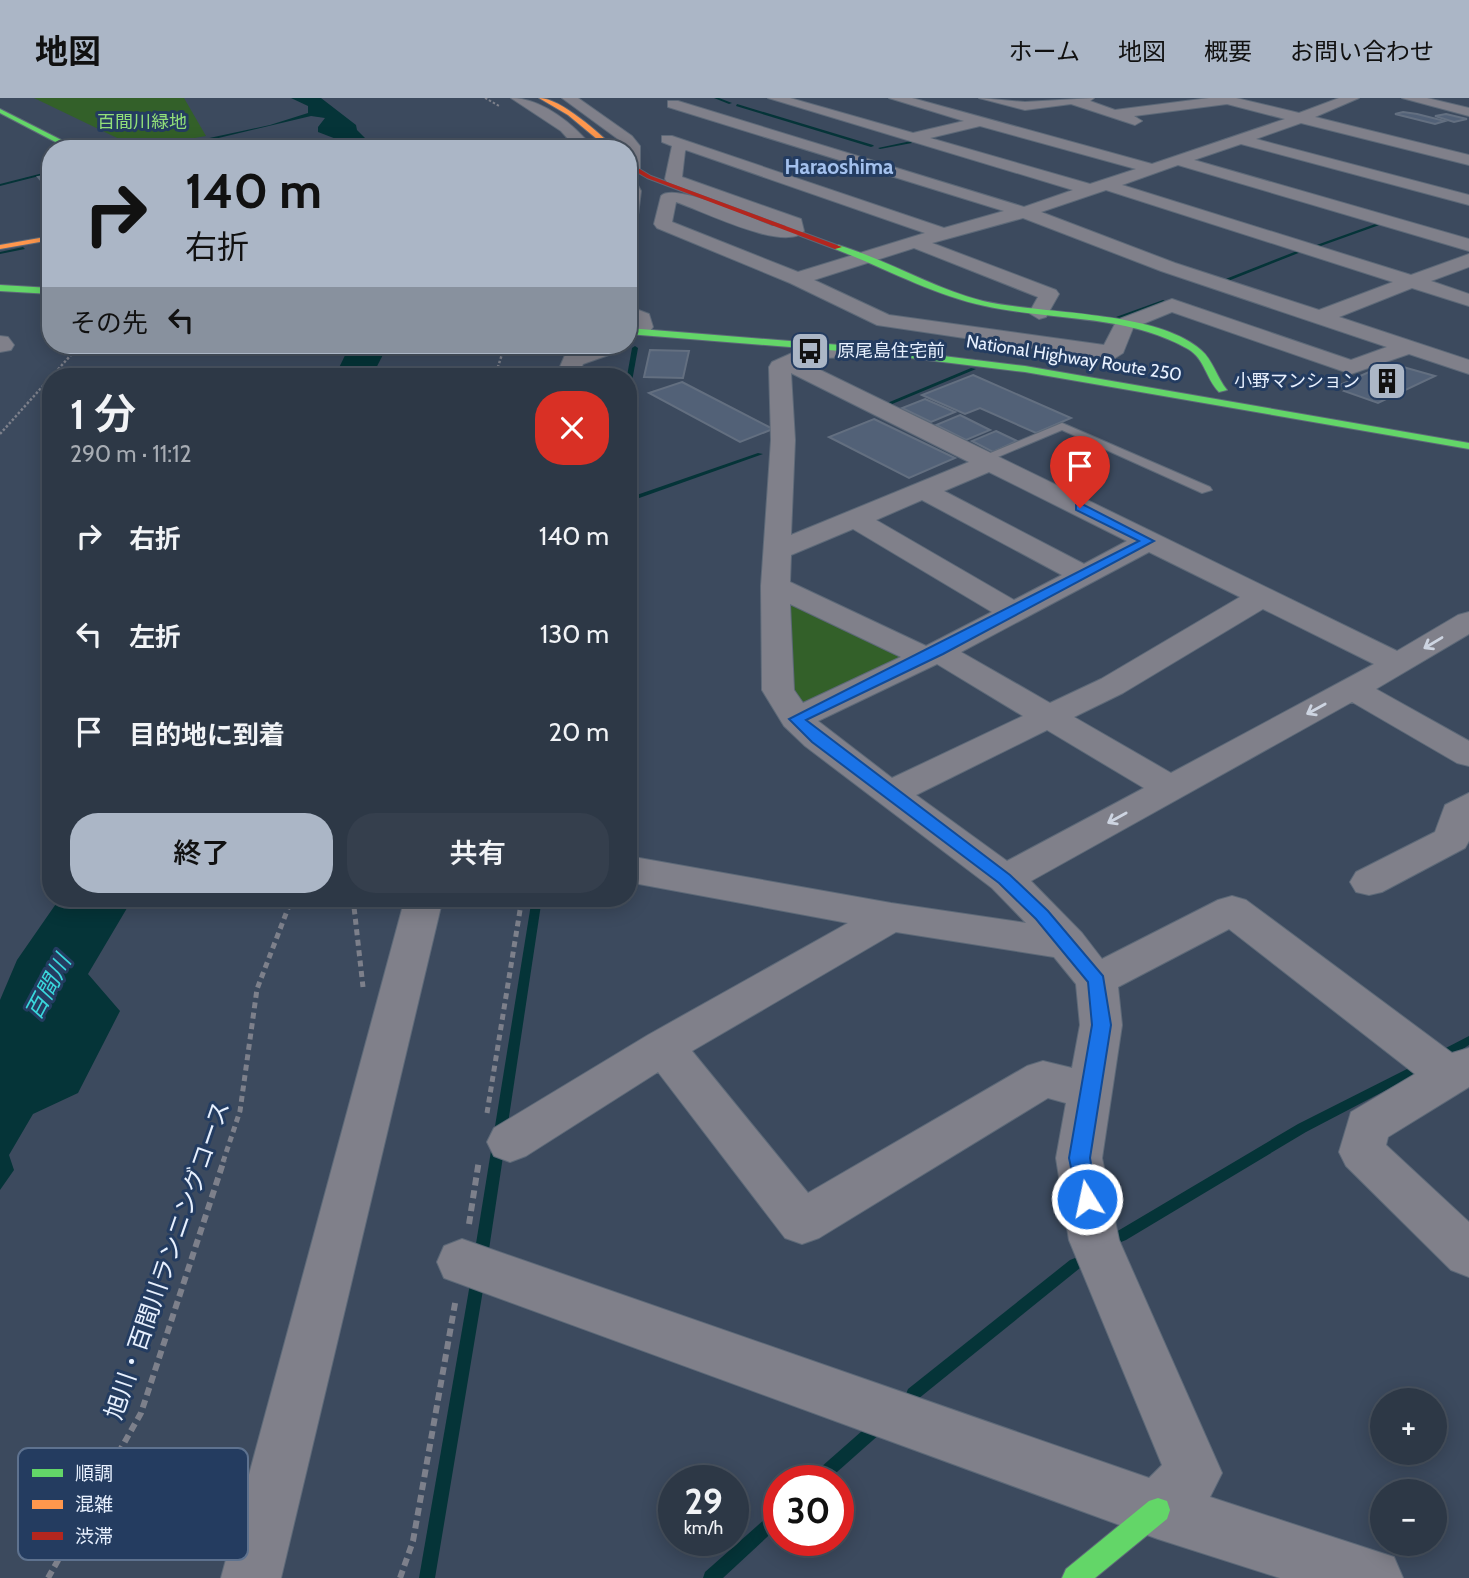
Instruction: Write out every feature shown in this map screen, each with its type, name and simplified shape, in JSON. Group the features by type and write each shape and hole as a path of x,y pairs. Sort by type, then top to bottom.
{"main road":[{"path":"542,98 570,114 602,140"},
{"path":"0,111 57,140"},
{"path":"637,175 865,257 956,296 1039,313 1124,324 1175,337 1199,351 1212,373 1212,382 1222,390"},
{"path":"0,247 42,240"},
{"path":"0,290 42,293"},
{"name":"National Highway Route 250","path":"637,328 930,349 1136,376 1469,433"},
{"name":"National Highway Route 250","path":"637,328 870,350 1090,378 1469,446"},
{"path":"1075,1578 1158,1510"}],"street":[{"path":"518,98 566,128 577,140"},
{"path":"569,98 628,140"},
{"path":"775,98 1098,187 1469,300"},
{"path":"896,98 1153,169"},
{"path":"986,98 1025,106 1081,100 1113,114 1135,134 1079,148"},
{"path":"797,279 942,233 1025,212 1352,98"},
{"path":"1409,98 1469,112"},
{"path":"1113,114 1227,100 1469,160"},
{"path":"1445,105 1469,102"},
{"path":"637,166 671,117 724,106"},
{"path":"699,111 1025,212 1216,284 1469,367"},
{"path":"671,117 683,145 942,233"},
{"path":"705,190 982,121"},
{"path":"1200,138 1232,142 1469,200"},
{"path":"683,145 678,149 673,179 795,223 795,231 770,231 680,197 669,196 663,224 797,279 884,321 1112,353 1124,324 1172,305 1351,367 1408,346"},
{"path":"1176,160 1469,245"},
{"path":"914,242 1049,295 1039,313"},
{"path":"1320,317 1469,260"},
{"path":"1172,305 1171,300 1216,284"},
{"path":"870,350 810,351 780,368 783,440 775,586 778,690 796,719 1004,879 1082,962 1101,1025 1079,1158 1094,1240 1194,1473 1158,1510"},
{"path":"810,351 794,366 1398,664"},
{"path":"570,368 573,360 590,354"},
{"path":"777,551 986,461"},
{"path":"923,490 1084,575"},
{"path":"855,519 1014,611"},
{"path":"796,719 932,654 1148,541"},
{"path":"775,586 932,654 1051,716 1171,788"},
{"path":"890,793 1112,686 1262,597"},
{"path":"1004,879 1398,664 1469,621"},
{"path":"1352,689 1469,755"},
{"path":"1369,882 1452,839 1458,813 1469,805"},
{"path":"637,872 891,917 1082,962 1232,910 1358,1009 1459,1070 1367,1126 1363,1152 1469,1254"},
{"path":"251,1578 422,907"},
{"path":"491,1141 891,917"},
{"path":"663,1047 802,1222 1043,1079 1091,1091"},
{"path":"473,1266 1158,1510 1373,1578"}],"lane":[{"path":"986,461 1062,426 1206,491"}],"path":[{"path":"59,368 72,354"},
{"path":"0,434 42,387"},
{"name":"旭川・百間川ランニングコース","path":"121,1448 141,1413 240,1111 257,989 289,907"},
{"path":"400,1578 413,1541 473,1266 521,907"},
{"name":"旭川・百間川ランニングコース","path":"48,1578 58,1560"}],"green space":[{"name":"百間川緑地","path":"34,98 184,98 206,136 183,140 121,140"},
{"path":"800,603 900,652 903,660 801,710 791,691 787,604"}],"water":[{"path":"291,98 321,98 356,125 357,130 367,140 339,140 318,132 318,127 325,118 311,116 210,140 200,140 270,125 308,113 308,106"},
{"path":"346,354 383,354 376,368 339,368"},
{"name":"百間川","path":"54,907 128,907 88,974 120,1011 78,1093 33,1114 9,1155 14,1170 0,1190 0,1000 17,960"}],"building":[{"path":"1403,112 1445,121 1435,124 1395,114"},
{"path":"1446,114 1467,119 1454,122 1435,116"},
{"path":"650,350 689,351 683,378 644,377"},
{"name":"小野マンション","path":"1389,363 1435,376 1378,403 1344,391 1348,388 1340,385"},
{"path":"973,375 1071,418 1036,433 980,408 965,414 922,395"},
{"path":"682,382 773,429 740,442 649,393"},
{"path":"925,399 955,412 931,422 902,408"},
{"path":"960,415 990,430 966,440 936,425"},
{"path":"874,419 955,458 909,478 829,437"},
{"path":"996,431 1017,441 993,452 972,441"}],"waterway":[{"path":"716,98 730,103"},
{"path":"737,105 872,146"},
{"path":"880,148 911,142"},
{"path":"0,185 42,174"},
{"path":"1313,247 1383,223 1374,221"},
{"path":"0,253 23,248"},
{"path":"1221,282 1304,250"},
{"path":"1119,317 1163,302"},
{"path":"631,368 634,354"},
{"path":"883,406 973,369"},
{"path":"637,497 760,454"},
{"path":"481,1256 536,907"},
{"path":"1444,1054 1469,1040"},
{"path":"1121,1236 1302,1128 1411,1072"},
{"path":"913,1394 1075,1264"},
{"path":"427,1578 478,1278"},
{"path":"834,1465 876,1428"},
{"path":"711,1578 763,1531"}],"traffic: fast":[{"path":"0,111 57,140"},
{"path":"838,247 963,298 1009,309 1117,321 1168,336 1199,352 1222,390"},
{"path":"0,288 42,290"},
{"path":"637,332 878,351 1025,369 1469,446"},
{"path":"1075,1578 1158,1510"}],"traffic: slow":[{"path":"542,98 570,114 602,140"},
{"path":"0,247 42,240"}],"traffic: jam":[{"path":"637,170 649,177 838,247"}],"place":[{"name":"原尾島住宅前","path":"810,351"},
{"name":"小野マンション","path":"1387,381"}],"district":[{"name":"Haraoshima","path":"839,166"}],"route":[{"path":"1080,508 1148,541 938,652 796,719 817,739 1004,879 1042,915 1096,981 1101,1025 1079,1158 1087,1199"}]}
